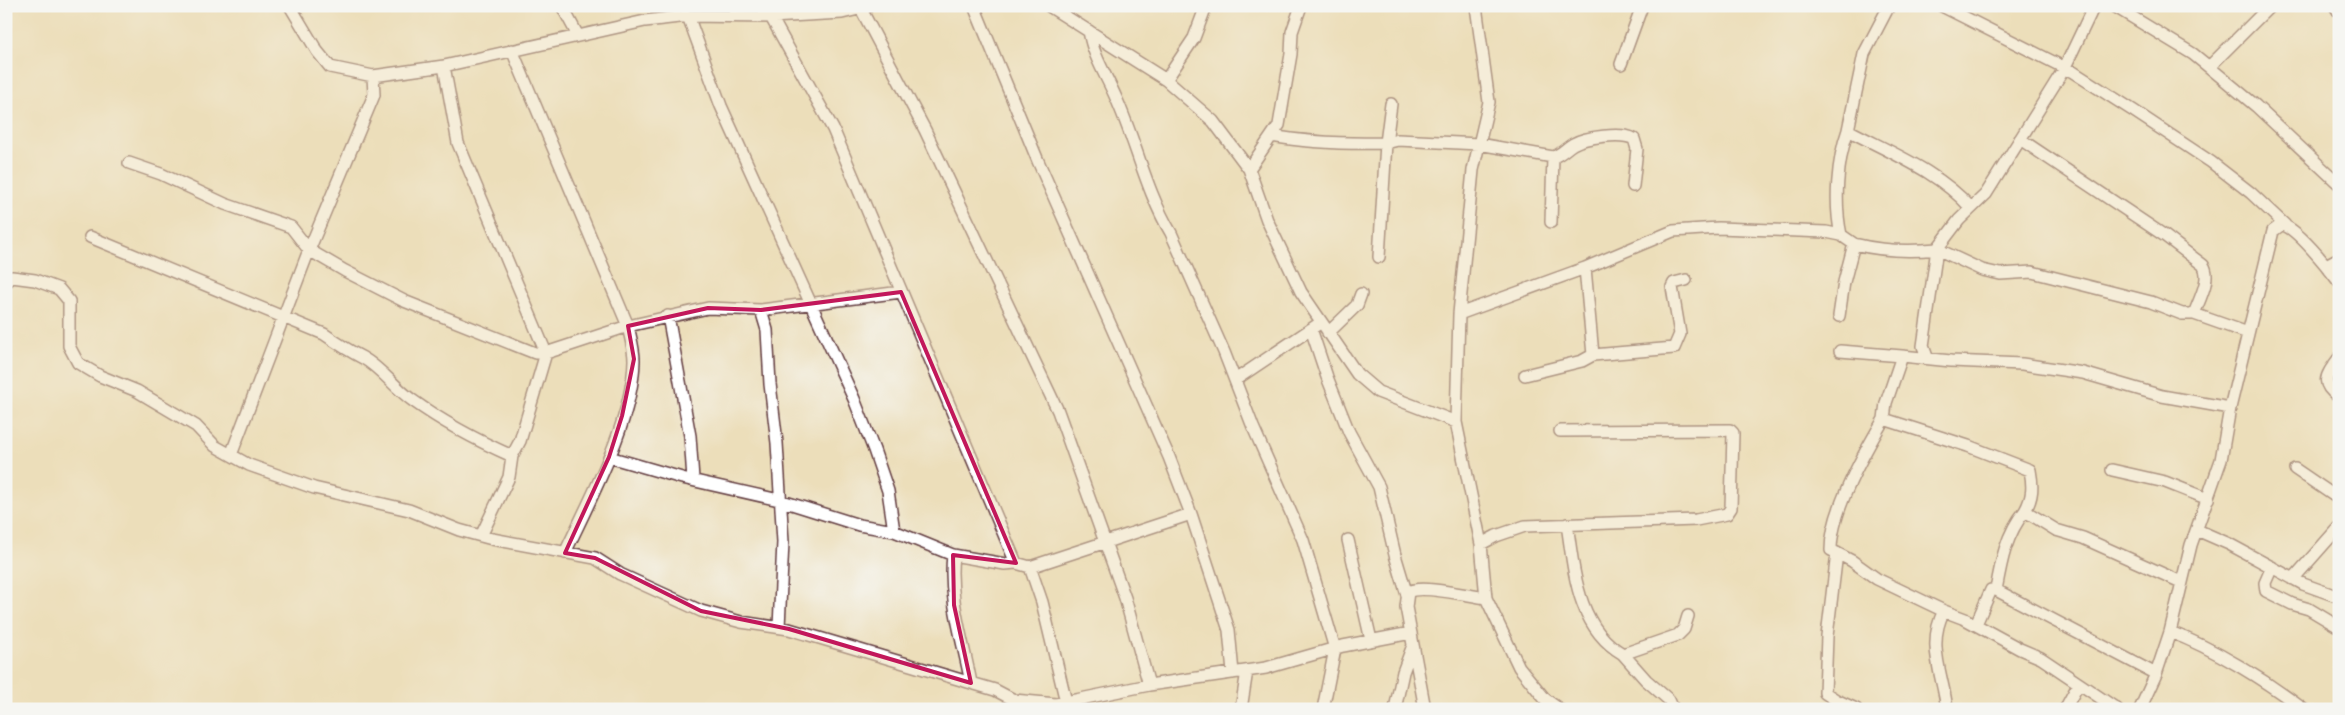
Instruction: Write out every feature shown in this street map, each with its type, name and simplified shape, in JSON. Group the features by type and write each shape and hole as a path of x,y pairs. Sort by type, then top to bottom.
{"street":[{"path":"290,6 317,51 330,67 373,76 444,66 577,34 645,20 688,16 771,17 842,13 865,8 930,138 1054,403 1125,598 1149,685"},
{"path":"562,6 577,34"},
{"path":"974,6 1038,161 1170,457 1192,514 1229,630 1233,673"},
{"path":"1049,6 1166,80 1213,121 1249,168 1267,220 1316,326 1327,377 1349,432 1379,486 1397,564 1407,595"},
{"path":"1166,80 1194,38 1206,6"},
{"path":"1249,168 1279,126 1291,54 1292,32 1301,6"},
{"path":"1476,6 1488,102 1473,170 1459,314 1456,422 1481,544 1486,598 1519,667 1544,704 1559,709"},
{"path":"1621,64 1642,6"},
{"path":"1841,236 1838,219 1838,191 1845,140 1864,54 1888,6"},
{"path":"1942,6 2096,86 2210,162 2251,193 2326,265 2339,282"},
{"path":"1927,358 1923,346 1937,249 1946,236 1986,194 2064,68 2094,6"},
{"path":"2114,6 2192,54 2209,67 2256,106 2339,184"},
{"path":"2209,67 2270,6"},
{"path":"2335,6 2339,12"},
{"path":"688,16 721,106 811,304 874,450 888,491 894,531"},
{"path":"771,17 833,130 1016,562"},
{"path":"1089,31 1092,49 1116,98 1160,215 1175,242 1302,540 1335,649 1323,709"},
{"path":"512,50 628,326 634,358 630,388 609,457 565,553"},
{"path":"444,66 458,143 546,353 520,441 512,456 508,477 481,536"},
{"path":"231,454 309,250 374,95 373,76"},
{"path":"1379,257 1386,143 1391,104"},
{"path":"1848,130 1937,177 1958,193 1971,208"},
{"path":"1272,136 1300,141 1340,144 1386,143 1398,140 1479,144 1553,157 1573,144 1589,138 1627,135 1634,139 1637,149 1632,186"},
{"path":"2020,140 2165,236 2202,265 2206,270 2207,277 2194,314"},
{"path":"1551,222 1553,157"},
{"path":"129,163 161,174 225,204 291,227 309,250 404,301 535,353 546,353 628,326 708,308 760,310 901,292"},
{"path":"2140,709 2156,674 2170,632 2181,582 2221,460 2230,408 2273,231 2277,226 2285,225"},
{"path":"1459,314 1585,268 1673,232 1718,228 1826,232 1841,236 1854,244 1874,249 1911,252 1937,249 1966,264 2000,274 2032,272 2152,302 2182,314 2194,314 2248,333"},
{"path":"90,237 324,334 353,354 363,358 411,399 447,423 471,438 512,456"},
{"path":"1839,316 1844,282 1854,244"},
{"path":"2326,265 2339,258"},
{"path":"1585,268 1593,355"},
{"path":"6,282 12,277 20,278 35,280 59,289 69,301 69,346 78,363 100,376 137,391 196,426 215,446 249,465 314,488 383,502 481,536 595,558 620,574 676,602 701,611 741,622 779,627 995,690 1012,704 1056,704 1149,685 1266,668 1370,640 1411,632"},
{"path":"1525,375 1582,361 1593,355 1674,348 1680,334 1672,287 1674,283 1686,280"},
{"path":"1328,333 1357,305 1361,294"},
{"path":"760,310 767,330 783,542 779,627"},
{"path":"668,316 690,436 693,479"},
{"path":"1235,380 1316,326"},
{"path":"1316,326 1328,333 1357,374 1378,392 1456,422"},
{"path":"1840,351 1951,361 2022,364 2083,373 2162,396 2230,408"},
{"path":"1902,356 1886,402 1884,419 1847,490 1831,534 1831,550 1877,579 1976,624 2020,650 2041,658 2078,685 2101,697 2117,709"},
{"path":"2339,358 2328,373 2326,383 2328,389 2339,397"},
{"path":"1884,419 1968,446 2030,470 2031,500 2025,511 2016,521 2009,536 1996,590"},
{"path":"1481,544 1496,536 1525,526 1696,520 1727,514 1733,500 1733,433 1725,429 1560,431"},
{"path":"609,457 779,500 859,525 894,531 953,555 1005,564 1016,562 1030,567 1061,559 1105,542 1192,514"},
{"path":"2296,469 2339,499"},
{"path":"2112,470 2165,482 2208,499"},
{"path":"2025,511 2056,530 2083,538 2181,582"},
{"path":"1567,524 1578,591 1592,624 1611,646 1623,654 1646,680 1669,700 1674,709"},
{"path":"2293,579 2339,527"},
{"path":"2197,530 2229,544 2293,579 2339,597"},
{"path":"1348,540 1370,640"},
{"path":"1837,553 1827,636 1826,693 1856,709"},
{"path":"953,555 951,572 954,605 961,630 971,683"},
{"path":"1030,567 1042,602 1066,702"},
{"path":"2272,567 2265,583 2266,591 2292,604 2309,609 2339,627"},
{"path":"1425,709 1405,600 1409,591 1416,589 1486,598"},
{"path":"1976,624 1991,590 1996,590 2156,674"},
{"path":"1944,611 1935,633 1936,650 1947,709"},
{"path":"1623,654 1678,635 1684,629 1688,616"},
{"path":"2170,632 2186,638 2281,692 2303,709"},
{"path":"1395,709 1403,672 1413,646"},
{"path":"1241,709 1247,671"},
{"path":"2065,709 2078,685"}],"highlighted area":[{"path":"901,292 1016,563 953,555 954,605 971,683 789,629 701,611 595,558 565,553 609,457 622,416 634,359 628,326 708,308 761,310"}]}
